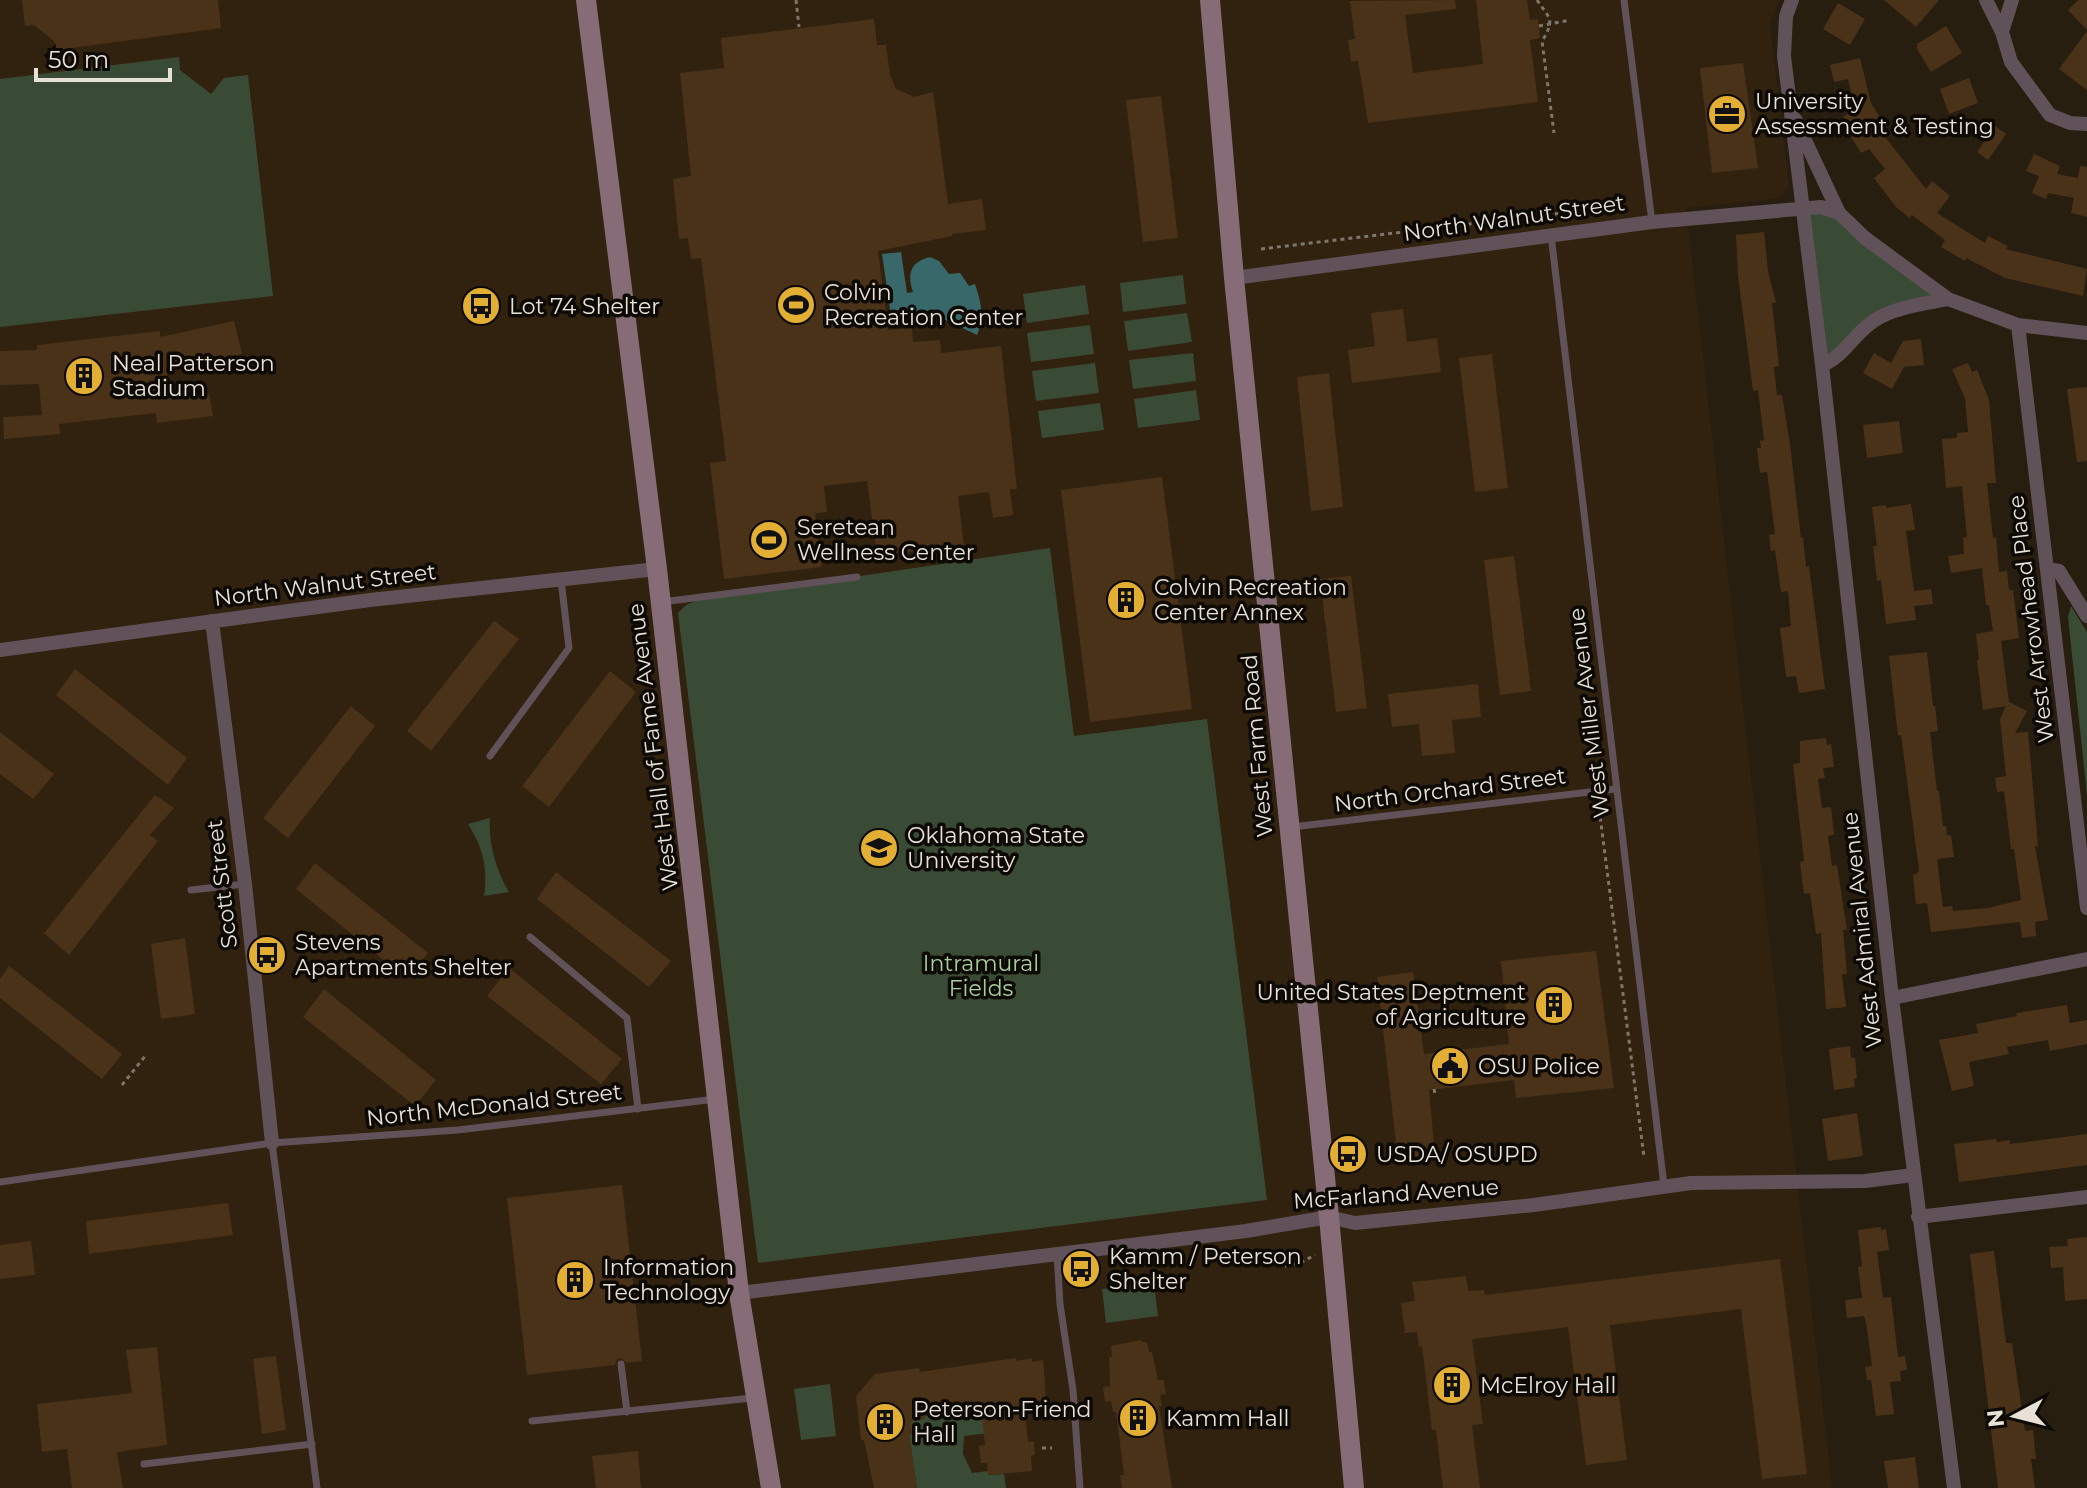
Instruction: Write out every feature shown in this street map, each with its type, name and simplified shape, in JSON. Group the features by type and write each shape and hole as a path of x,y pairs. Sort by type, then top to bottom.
{"main road":[{"name":"West Hall of Fame Avenue","path":"586,0 657,569 739,1293 771,1488"},
{"name":"West Farm Road","path":"1210,0 1234,278 1354,1488"}],"street":[{"name":"West Admiral Avenue","path":"1792,0 1786,16 1784,56 1913,1175 1954,1488"},
{"path":"1986,0 2002,32 2011,62 2050,115 2070,123 2087,124"},
{"path":"2002,32 2012,0"},
{"path":"1790,107 1839,213 1865,238 1948,299 2018,325 2087,333"},
{"name":"North Walnut Street","path":"1234,278 1652,222 1821,207 1839,213"},
{"path":"1822,365 1833,361 1875,320 1905,308 1948,299"},
{"name":"West Arrowhead Place","path":"2018,325 2087,908"},
{"name":"North Walnut Street","path":"0,650 560,578 657,569"},
{"path":"2047,569 2059,571 2087,616"},
{"name":"Scott Street","path":"212,621 245,884 272,1143"},
{"path":"1892,998 2087,959"},
{"name":"McFarland Avenue","path":"739,1293 1246,1231 1329,1217 1355,1223 1534,1205 1664,1186 1738,1180 1865,1181 1913,1175"},
{"path":"1918,1217 2087,1197"}],"lane":[{"path":"1624,0 1652,222"},
{"name":"West Miller Avenue","path":"1551,235 1664,1186"},
{"path":"660,602 857,577"},
{"path":"490,756 569,648 560,578"},
{"name":"North Orchard Street","path":"1289,828 1615,789"},
{"path":"191,890 245,884"},
{"path":"530,937 627,1018 638,1109"},
{"name":"North McDonald Street","path":"0,1182 272,1143 458,1130 719,1099"},
{"path":"272,1143 317,1488"},
{"path":"1057,1254 1060,1304 1073,1390 1080,1488"},
{"path":"621,1364 627,1412"},
{"path":"532,1421 754,1398"},
{"path":"144,1464 312,1444"}],"path":[{"path":"796,0 799,27"},
{"path":"1537,0 1549,13 1550,29 1542,41 1554,133"},
{"path":"1539,26 1570,20"},
{"path":"1261,249 1621,206"},
{"path":"1585,793 1599,808 1644,1157"},
{"path":"122,1085 146,1055"},
{"path":"1285,1266 1318,1254"},
{"path":"1042,1448 1052,1448"}],"shaded area":[{"name":"Oklahoma State University","path":"0,0 1779,0 1770,24 1789,186 1779,198 1686,208 1832,1488 0,1488"}],"green space":[{"path":"179,57 180,70 211,94 224,78 248,75 273,296 0,327 0,79"},
{"path":"1821,207 1948,299 1905,308 1822,365 1802,208"},
{"path":"1183,275 1186,304 1123,312 1120,283"},
{"path":"1085,285 1089,314 1027,323 1023,294"},
{"path":"1187,313 1192,342 1128,351 1124,321"},
{"path":"1090,325 1094,354 1031,362 1027,333"},
{"path":"1193,353 1196,381 1133,389 1129,360"},
{"path":"1095,363 1099,393 1036,401 1032,371"},
{"path":"1196,390 1200,420 1138,428 1134,399"},
{"path":"1100,403 1104,430 1042,438 1038,411"},
{"name":"Intramural Fields","path":"1050,548 1074,736 1207,719 1267,1200 758,1263 678,613 698,600"},
{"path":"2071,606 2087,632 2087,795 2068,617"},
{"path":"490,818 494,856 509,892 484,896 483,858 468,824"},
{"path":"1154,1283 1158,1316 1106,1323 1102,1289"},
{"path":"830,1384 836,1436 801,1440 794,1389"},
{"path":"982,1409 997,1432 964,1436 963,1454 972,1473 988,1471 988,1475 1004,1474 1006,1488 917,1488 909,1435 911,1421 924,1419 925,1416"}],"water":[{"path":"901,252 907,293 913,292 910,274 914,266 930,257 939,261 949,274 960,273 969,286 975,284 981,310 977,335 927,311 891,316 882,254"}],"building":[{"path":"22,0 218,0 221,28 56,50 54,41 34,25 25,26"},
{"path":"1455,0 1456,9 1405,15 1413,73 1483,64 1476,0 1527,0 1530,20 1538,19 1540,38 1530,40 1538,102 1368,123 1358,61 1351,62 1348,40 1355,39 1350,1"},
{"path":"1884,0 1939,0 1916,27"},
{"path":"2078,0 2087,0 2087,30 2068,10"},
{"path":"1838,3 1865,19 1850,45 1823,29"},
{"name":"Colvin Recreation Center","path":"874,19 877,45 886,45 890,75 896,89 914,97 933,92 948,204 982,199 986,230 952,234 878,251 888,330 912,328 913,342 940,340 941,353 1001,346 1017,489 1010,489 1013,515 993,518 989,492 958,496 964,546 877,555 867,481 824,486 827,512 815,513 822,567 724,579 710,463 726,461 701,258 691,259 688,238 679,239 673,179 691,176 680,73 724,68 721,38"},
{"path":"1946,26 1962,53 1931,72 1917,44"},
{"path":"2087,31 2087,90 2059,69"},
{"path":"1860,58 1871,103 1891,135 1886,138 1926,189 1932,181 1950,196 1937,213 1985,243 1988,236 2008,246 2006,249 2087,269 2083,296 2005,278 1966,258 1965,261 1941,247 1945,240 1896,207 1874,178 1885,169 1869,149 1861,153 1848,132 1851,130 1843,117 1855,109 1848,79 1834,82 1830,65"},
{"name":"University Assessment & Testing","path":"1743,63 1758,168 1712,173 1700,68"},
{"path":"1969,78 1978,103 1949,114 1940,89"},
{"path":"1161,96 1178,238 1143,242 1126,100"},
{"path":"1995,126 2006,134 1988,160 1977,152"},
{"path":"2034,154 2060,166 2057,174 2078,178 2080,166 2087,167 2087,217 2071,213 2074,198 2048,193 2046,199 2032,193 2039,176 2026,171"},
{"path":"1764,232 1768,271 1776,303 1772,303 1779,366 1774,367 1777,395 1782,395 1790,444 1801,538 1806,567 1809,566 1825,689 1799,693 1796,676 1786,677 1780,628 1791,626 1788,591 1781,592 1775,550 1771,551 1769,535 1775,534 1767,472 1760,473 1757,448 1761,448 1760,441 1764,440 1758,390 1753,391 1738,276 1736,235"},
{"path":"1403,309 1407,342 1437,338 1441,372 1352,383 1348,350 1375,346 1371,313"},
{"name":"Neal Patterson Stadium","path":"234,321 242,354 166,369 172,400 209,394 213,416 157,423 156,413 59,424 60,434 4,439 3,417 42,415 39,384 0,385 0,351 37,350 37,345 160,331 160,337"},
{"path":"1921,339 1924,365 1904,367 1892,389 1863,373 1874,353 1891,363 1903,341"},
{"path":"1492,354 1508,488 1475,492 1459,358"},
{"path":"1968,363 1972,372 1977,370 1989,400 1996,483 1987,483 1993,538 1996,537 1999,572 2007,571 2009,590 2013,590 2019,638 2001,641 2009,702 2027,711 2015,733 2028,732 2038,846 2035,846 2048,920 2035,922 2036,936 2022,938 2020,922 1931,932 1927,903 1916,904 1913,875 1919,870 1889,656 1927,652 1938,731 1930,732 1937,791 1943,826 1946,826 1947,835 1951,835 1954,857 1937,859 1943,907 1952,906 1953,911 1988,908 2021,900 2004,791 1997,792 1995,778 2006,776 2000,719 2006,706 1983,710 1977,660 1976,634 1993,631 1989,605 1986,605 1982,568 1951,573 1948,556 1964,554 1963,537 1967,537 1962,486 1946,488 1942,439 1957,438 1957,433 1968,432 1965,398 1952,369"},
{"path":"1329,373 1343,507 1311,511 1297,377"},
{"path":"2087,387 2087,461 2077,462 2067,389"},
{"path":"1899,421 1903,453 1867,458 1863,425"},
{"name":"Colvin Recreation Center Annex","path":"1162,477 1192,709 1090,722 1061,490"},
{"path":"1911,504 1915,530 1906,531 1914,591 1931,589 1933,604 1914,606 1916,620 1886,624 1881,580 1877,581 1872,507"},
{"path":"1514,556 1531,691 1500,695 1484,560"},
{"path":"1351,576 1367,708 1336,712 1320,579"},
{"path":"494,621 519,639 431,751 407,731"},
{"path":"75,669 187,758 168,785 56,695"},
{"path":"610,671 636,692 549,807 522,786"},
{"path":"1478,684 1481,717 1452,720 1455,753 1422,756 1419,724 1392,727 1388,694"},
{"path":"351,706 375,726 288,838 263,818"},
{"path":"0,732 54,774 33,799 0,774"},
{"path":"1826,738 1827,745 1831,744 1834,767 1823,768 1825,778 1818,779 1822,808 1831,807 1834,835 1828,836 1832,866 1837,865 1847,930 1843,930 1847,974 1842,974 1846,1007 1826,1009 1821,933 1816,934 1810,893 1804,894 1800,862 1804,861 1793,764 1800,763 1800,741"},
{"path":"155,795 174,808 150,835 158,841 69,955 44,933"},
{"path":"315,863 428,953 407,979 296,889"},
{"path":"556,872 671,961 649,987 537,899"},
{"path":"185,938 195,1014 161,1019 151,944"},
{"path":"1596,951 1614,1088 1516,1098 1514,1080 1429,1090 1435,1156 1398,1160 1377,977 1413,972 1424,1054 1509,1044 1501,961"},
{"path":"9,966 122,1054 102,1079 0,998 0,979"},
{"path":"509,968 622,1059 601,1084 487,996"},
{"path":"324,989 436,1080 415,1106 303,1017"},
{"path":"2067,1005 2070,1023 2087,1020 2087,1044 2050,1051 2048,1040 2007,1047 2009,1054 1969,1062 1974,1086 1952,1091 1939,1040 1978,1033 1976,1024 2017,1016 2016,1013"},
{"path":"1850,1046 1851,1058 1855,1058 1855,1087 1834,1090 1829,1049"},
{"path":"1857,1113 1863,1156 1828,1161 1822,1119"},
{"path":"2087,1134 2087,1165 1959,1182 1954,1144 1996,1139 1997,1142 2010,1140 2010,1144"},
{"name":"Information Technology","path":"622,1185 642,1361 627,1363 621,1358 615,1365 527,1375 507,1198"},
{"path":"228,1203 233,1235 89,1254 86,1221"},
{"path":"1881,1227 1881,1230 1886,1229 1889,1250 1877,1252 1883,1298 1891,1297 1898,1357 1905,1356 1907,1370 1900,1371 1901,1381 1890,1382 1894,1414 1876,1416 1871,1380 1867,1380 1865,1367 1872,1366 1866,1322 1864,1316 1847,1318 1845,1300 1862,1298 1858,1230"},
{"path":"2087,1237 2087,1299 2065,1301 2063,1267 2051,1268 2049,1247 2068,1246 2067,1239"},
{"path":"31,1241 35,1275 0,1279 0,1245"},
{"path":"1994,1251 2006,1343 2012,1343 2025,1431 2033,1430 2036,1459 2031,1459 2035,1488 1998,1488 1970,1254"},
{"name":"McElroy Hall","path":"1780,1259 1807,1474 1762,1479 1741,1309 1610,1325 1627,1460 1586,1465 1568,1327 1472,1339 1483,1424 1472,1425 1480,1488 1443,1488 1422,1346 1419,1347 1417,1332 1405,1333 1401,1303 1415,1301 1412,1282 1466,1276 1468,1291 1484,1290 1485,1295"},
{"name":"Kamm Hall","path":"1141,1340 1147,1342 1149,1352 1152,1352 1158,1380 1164,1380 1166,1394 1160,1395 1162,1406 1159,1406 1172,1488 1122,1488 1120,1475 1124,1475 1116,1412 1113,1412 1111,1401 1105,1402 1103,1387 1110,1386 1111,1346"},
{"path":"157,1347 167,1445 117,1452 123,1488 72,1488 67,1449 42,1452 37,1404 132,1393 126,1350"},
{"path":"276,1356 286,1430 262,1434 253,1359"},
{"name":"Peterson-Friend Hall","path":"1016,1358 1017,1361 1032,1358 1032,1362 1043,1360 1046,1399 1024,1404 1028,1442 1034,1441 1032,1471 988,1475 987,1463 981,1463 979,1446 985,1445 981,1409 925,1416 924,1419 911,1421 912,1434 909,1435 917,1488 874,1488 864,1440 861,1440 856,1396 875,1374 919,1368 920,1372"},
{"path":"638,1451 641,1488 596,1488 592,1456"},
{"path":"1915,1457 1919,1488 1888,1488 1884,1461"}],"place":[{"name":"University Assessment & Testing","path":"1727,114"},
{"name":"Colvin Recreation Center","path":"796,305"},
{"name":"Lot 74 Shelter","path":"481,306"},
{"name":"Neal Patterson Stadium","path":"84,376"},
{"name":"Seretean Wellness Center","path":"769,540"},
{"name":"Colvin Recreation Center Annex","path":"1126,600"},
{"name":"Oklahoma State University","path":"879,848"},
{"name":"Stevens Apartments Shelter","path":"267,955"},
{"name":"United States Deptment of Agriculture","path":"1554,1005"},
{"name":"OSU Police","path":"1450,1066"},
{"name":"USDA/ OSUPD","path":"1348,1154"},
{"name":"Kamm / Peterson Shelter","path":"1081,1269"},
{"name":"Information Technology","path":"575,1280"},
{"name":"McElroy Hall","path":"1452,1385"},
{"name":"Kamm Hall","path":"1138,1418"},
{"name":"Peterson-Friend Hall","path":"885,1422"}]}
